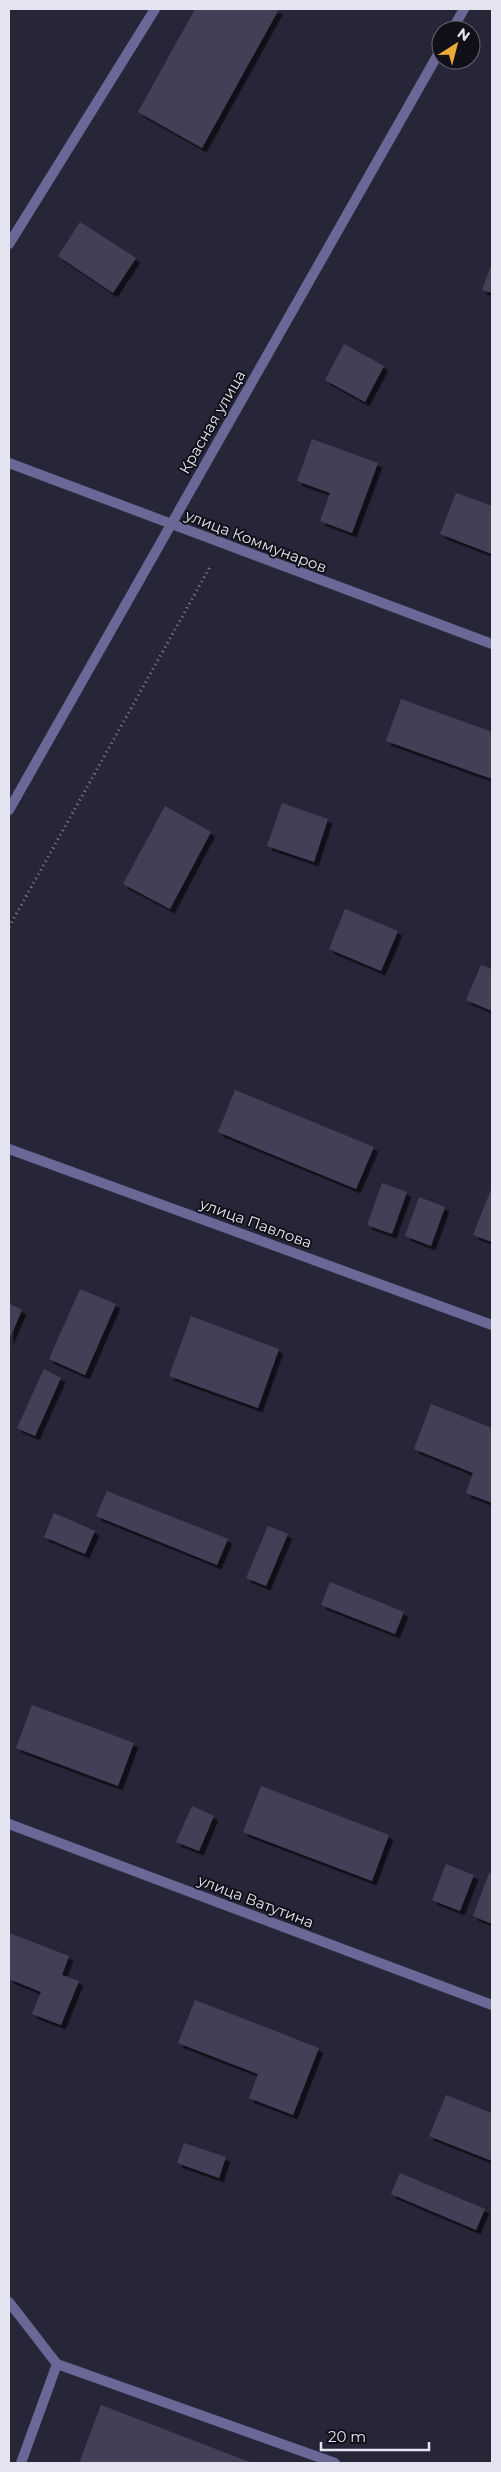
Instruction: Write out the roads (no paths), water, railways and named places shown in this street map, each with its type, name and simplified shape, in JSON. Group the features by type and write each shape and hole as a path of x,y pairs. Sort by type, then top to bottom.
{"street":[{"path":"9,244 155,9"},
{"path":"458,20 464,9"},
{"name":"Красная улица","path":"9,810 431,67"},
{"name":"улица Коммунаров","path":"9,464 492,644"},
{"name":"улица Павлова","path":"9,1149 492,1325"},
{"name":"улица Ватутина","path":"9,1824 492,2005"},
{"path":"9,2302 57,2364 336,2463"},
{"path":"21,2463 57,2364"}]}
